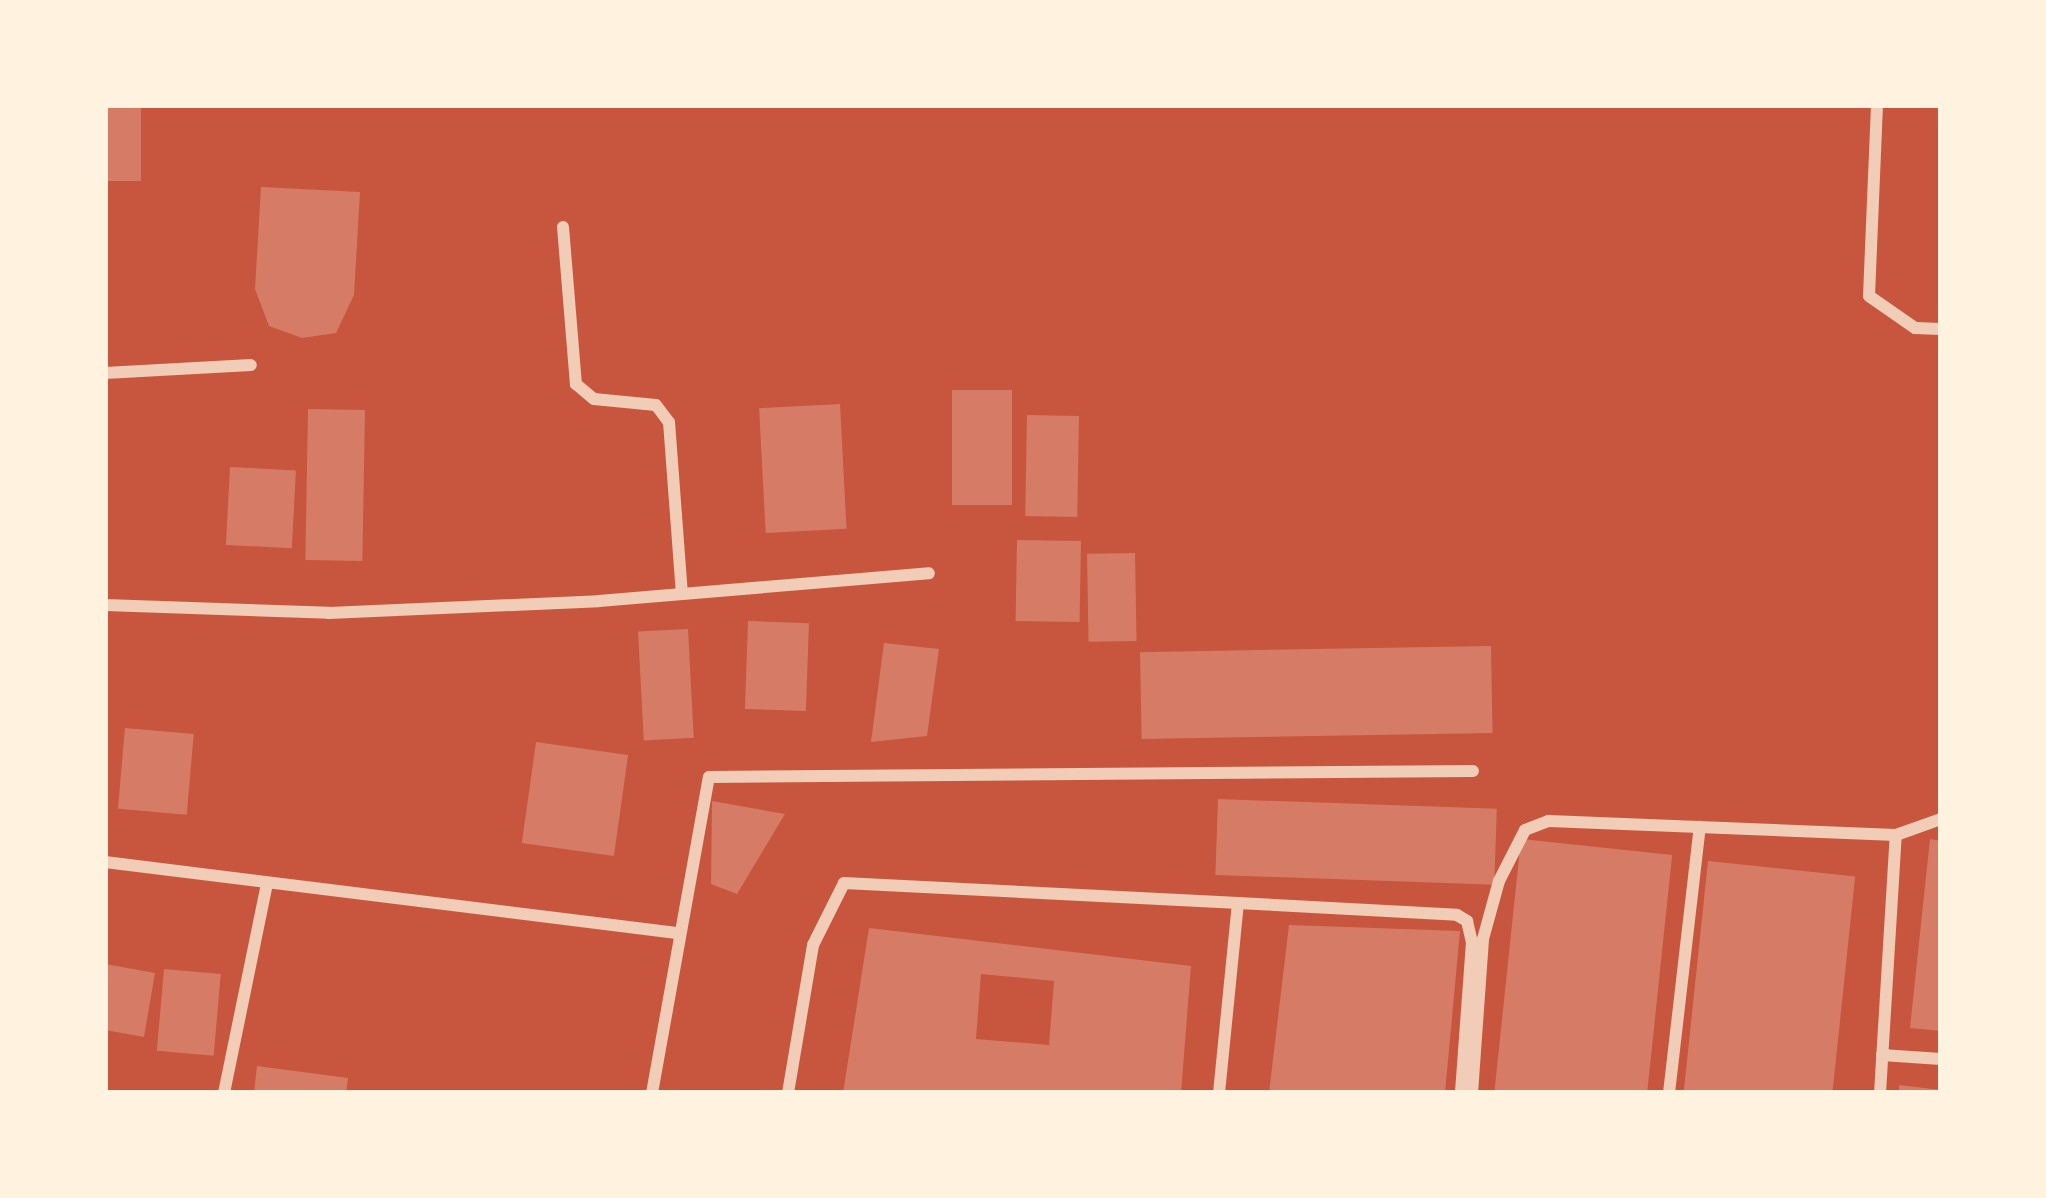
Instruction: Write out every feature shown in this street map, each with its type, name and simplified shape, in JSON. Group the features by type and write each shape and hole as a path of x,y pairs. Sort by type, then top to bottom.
{"street":[{"path":"1877,105 1869,296 1915,328 1941,329"},
{"path":"563,227 576,384 594,399 656,405 669,422 682,593"},
{"path":"105,373 250,365"},
{"path":"105,605 329,613 929,573"},
{"path":"652,1093 677,933 709,777 1474,771"},
{"path":"1472,1093 1484,939 1499,881 1525,830 1549,821 1896,835 1941,819"},
{"path":"1669,1093 1700,827"},
{"path":"1880,1093 1896,835"},
{"path":"105,862 677,933"},
{"path":"224,1093 267,883"},
{"path":"788,1093 813,945 844,883 1457,915 1467,921 1472,941 1461,1093"},
{"path":"1219,1093 1238,903"},
{"path":"1882,1055 1941,1059"}],"building":[{"path":"105,105 141,105 141,181 105,181"},
{"path":"261,187 360,192 354,295 336,333 302,338 269,326 255,289"},
{"path":"952,390 1012,390 1012,505 952,505"},
{"path":"840,404 847,529 766,533 759,408"},
{"path":"308,409 365,410 362,561 305,560"},
{"path":"1027,415 1079,416 1077,517 1025,516"},
{"path":"230,467 296,470 292,548 226,545"},
{"path":"1017,540 1081,541 1080,622 1016,621"},
{"path":"1135,553 1137,641 1089,642 1087,554"},
{"path":"748,621 809,623 806,711 745,709"},
{"path":"688,629 694,738 644,740 638,632"},
{"path":"884,643 939,649 927,736 871,742"},
{"path":"1491,646 1493,733 1142,739 1140,652"},
{"path":"125,728 194,734 187,815 118,809"},
{"path":"536,742 628,755 614,856 522,843"},
{"path":"1218,799 1497,809 1494,885 1215,875"},
{"path":"712,801 785,814 737,894 711,884"},
{"path":"1521,839 1672,855 1647,1093 1494,1093"},
{"path":"1930,839 1941,841 1941,1031 1910,1028"},
{"path":"1708,861 1855,876 1832,1093 1684,1093"},
{"path":"1289,925 1460,931 1445,1093 1269,1093"},
{"path":"869,928 1191,966 1181,1093 843,1093","holes":["981,974 1054,981 1049,1045 976,1039"]},
{"path":"105,964 155,973 144,1037 105,1030"},
{"path":"164,969 221,974 214,1056 157,1051"},
{"path":"257,1066 348,1078 346,1093 254,1093"},
{"path":"1899,1085 1941,1090 1941,1093 1899,1093"}]}
